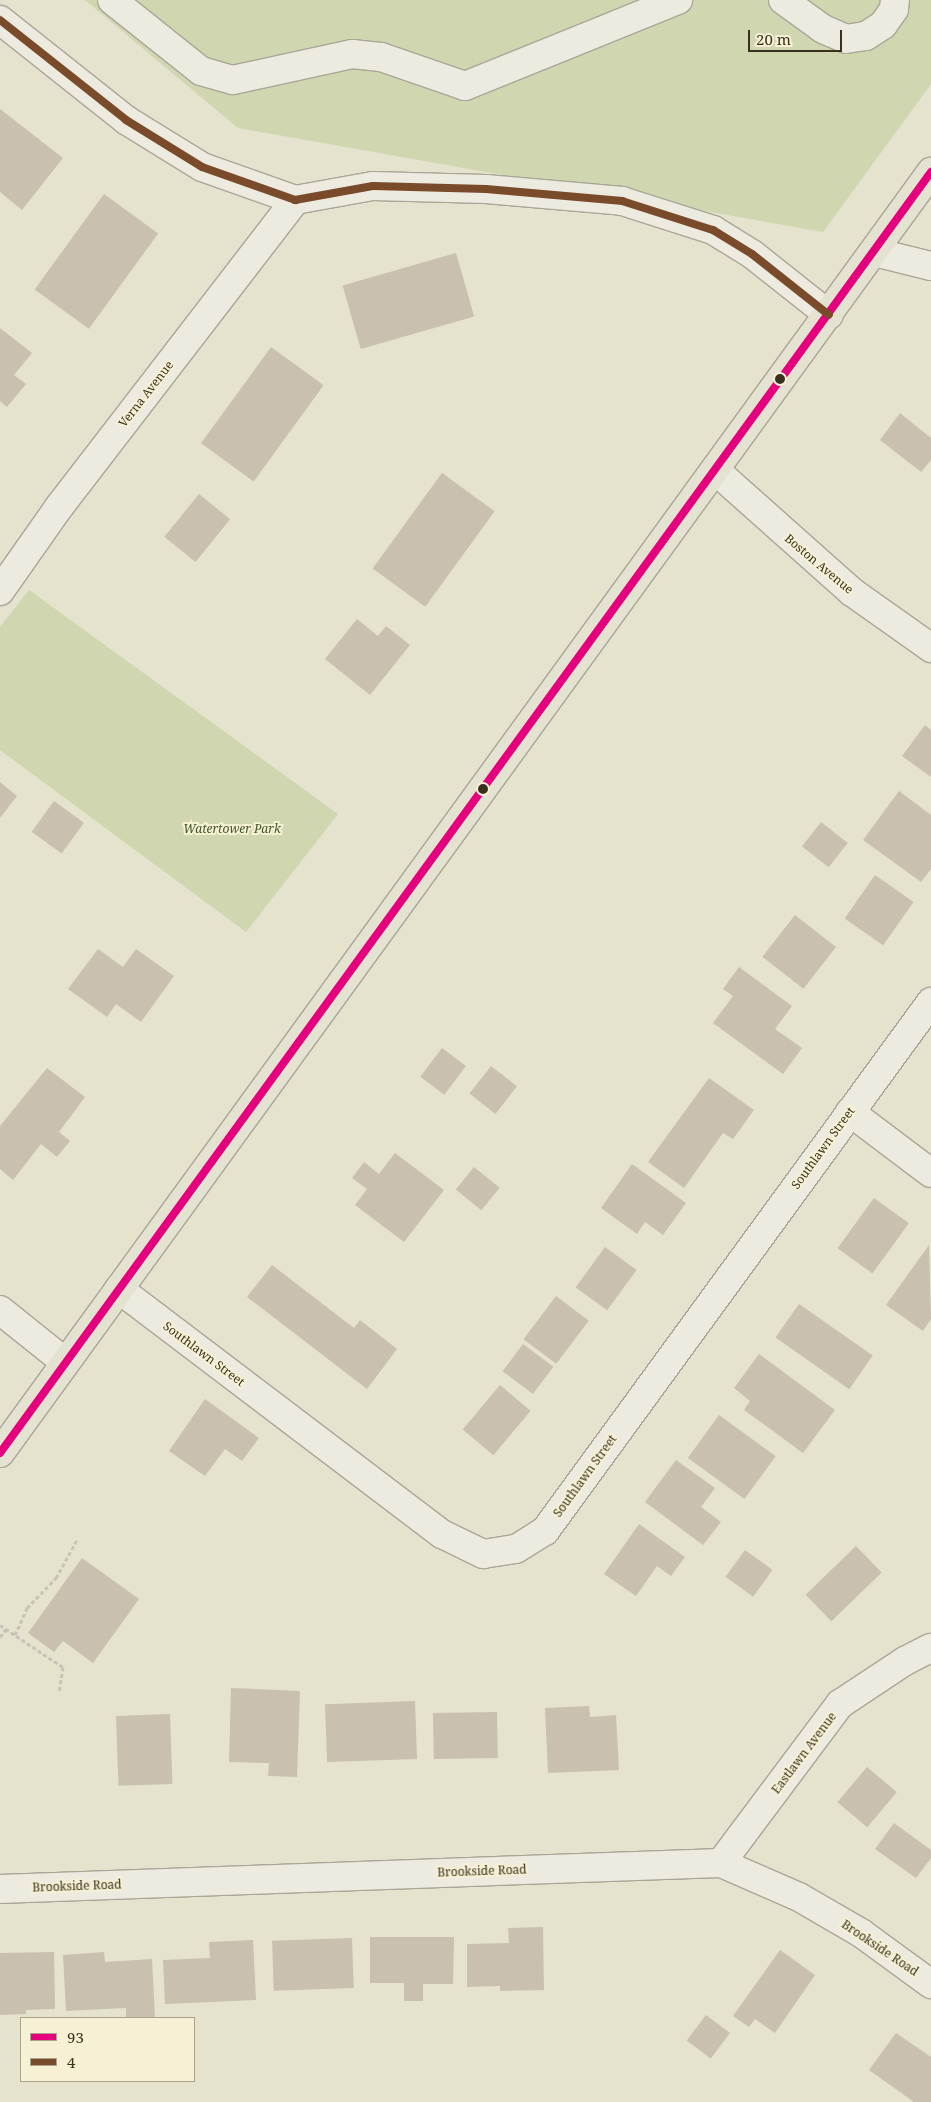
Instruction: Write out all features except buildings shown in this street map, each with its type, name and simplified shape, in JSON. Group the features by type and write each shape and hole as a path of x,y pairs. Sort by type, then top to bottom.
{"main road":[{"path":"0,1453 829,315 931,172"}],"street":[{"path":"112,0 201,71 233,80 352,54 382,57 465,86 678,0"},
{"path":"783,0 823,29 846,39 866,36 883,25 894,9 895,0"},
{"path":"0,20 126,120 202,167 295,200 373,186 486,189 622,201 713,230 752,254 829,315"},
{"name":"Verna Avenue","path":"0,591 59,507 295,200"},
{"path":"874,252 931,266"},
{"name":"Boston Avenue","path":"715,470 852,592 931,648"},
{"name":"Southlawn Street","path":"119,1289 442,1534 483,1554 516,1549 545,1531 931,1002"},
{"path":"850,1112 931,1173"},
{"path":"0,1310 65,1362"},
{"name":"Eastlawn Avenue","path":"721,1863 840,1704 905,1661 931,1648"},
{"name":"Brookside Road","path":"0,1889 721,1863 799,1897 861,1933 931,1984"}],"path":[{"path":"15,1635 27,1608 56,1578 77,1540"},
{"path":"0,1625 63,1667 59,1692"},
{"path":"0,1637 6,1629"}],"green space":[{"path":"85,0 931,0 931,84 823,232 238,128"},
{"name":"Watertower Park","path":"29,590 338,814 246,932 0,750 0,627"}],"transit line":[{"name":"4","path":"0,20 126,120 202,167 295,200 373,186 486,189 622,201 713,230 752,254 829,315"},
{"name":"93","path":"0,1453 931,172"}]}
